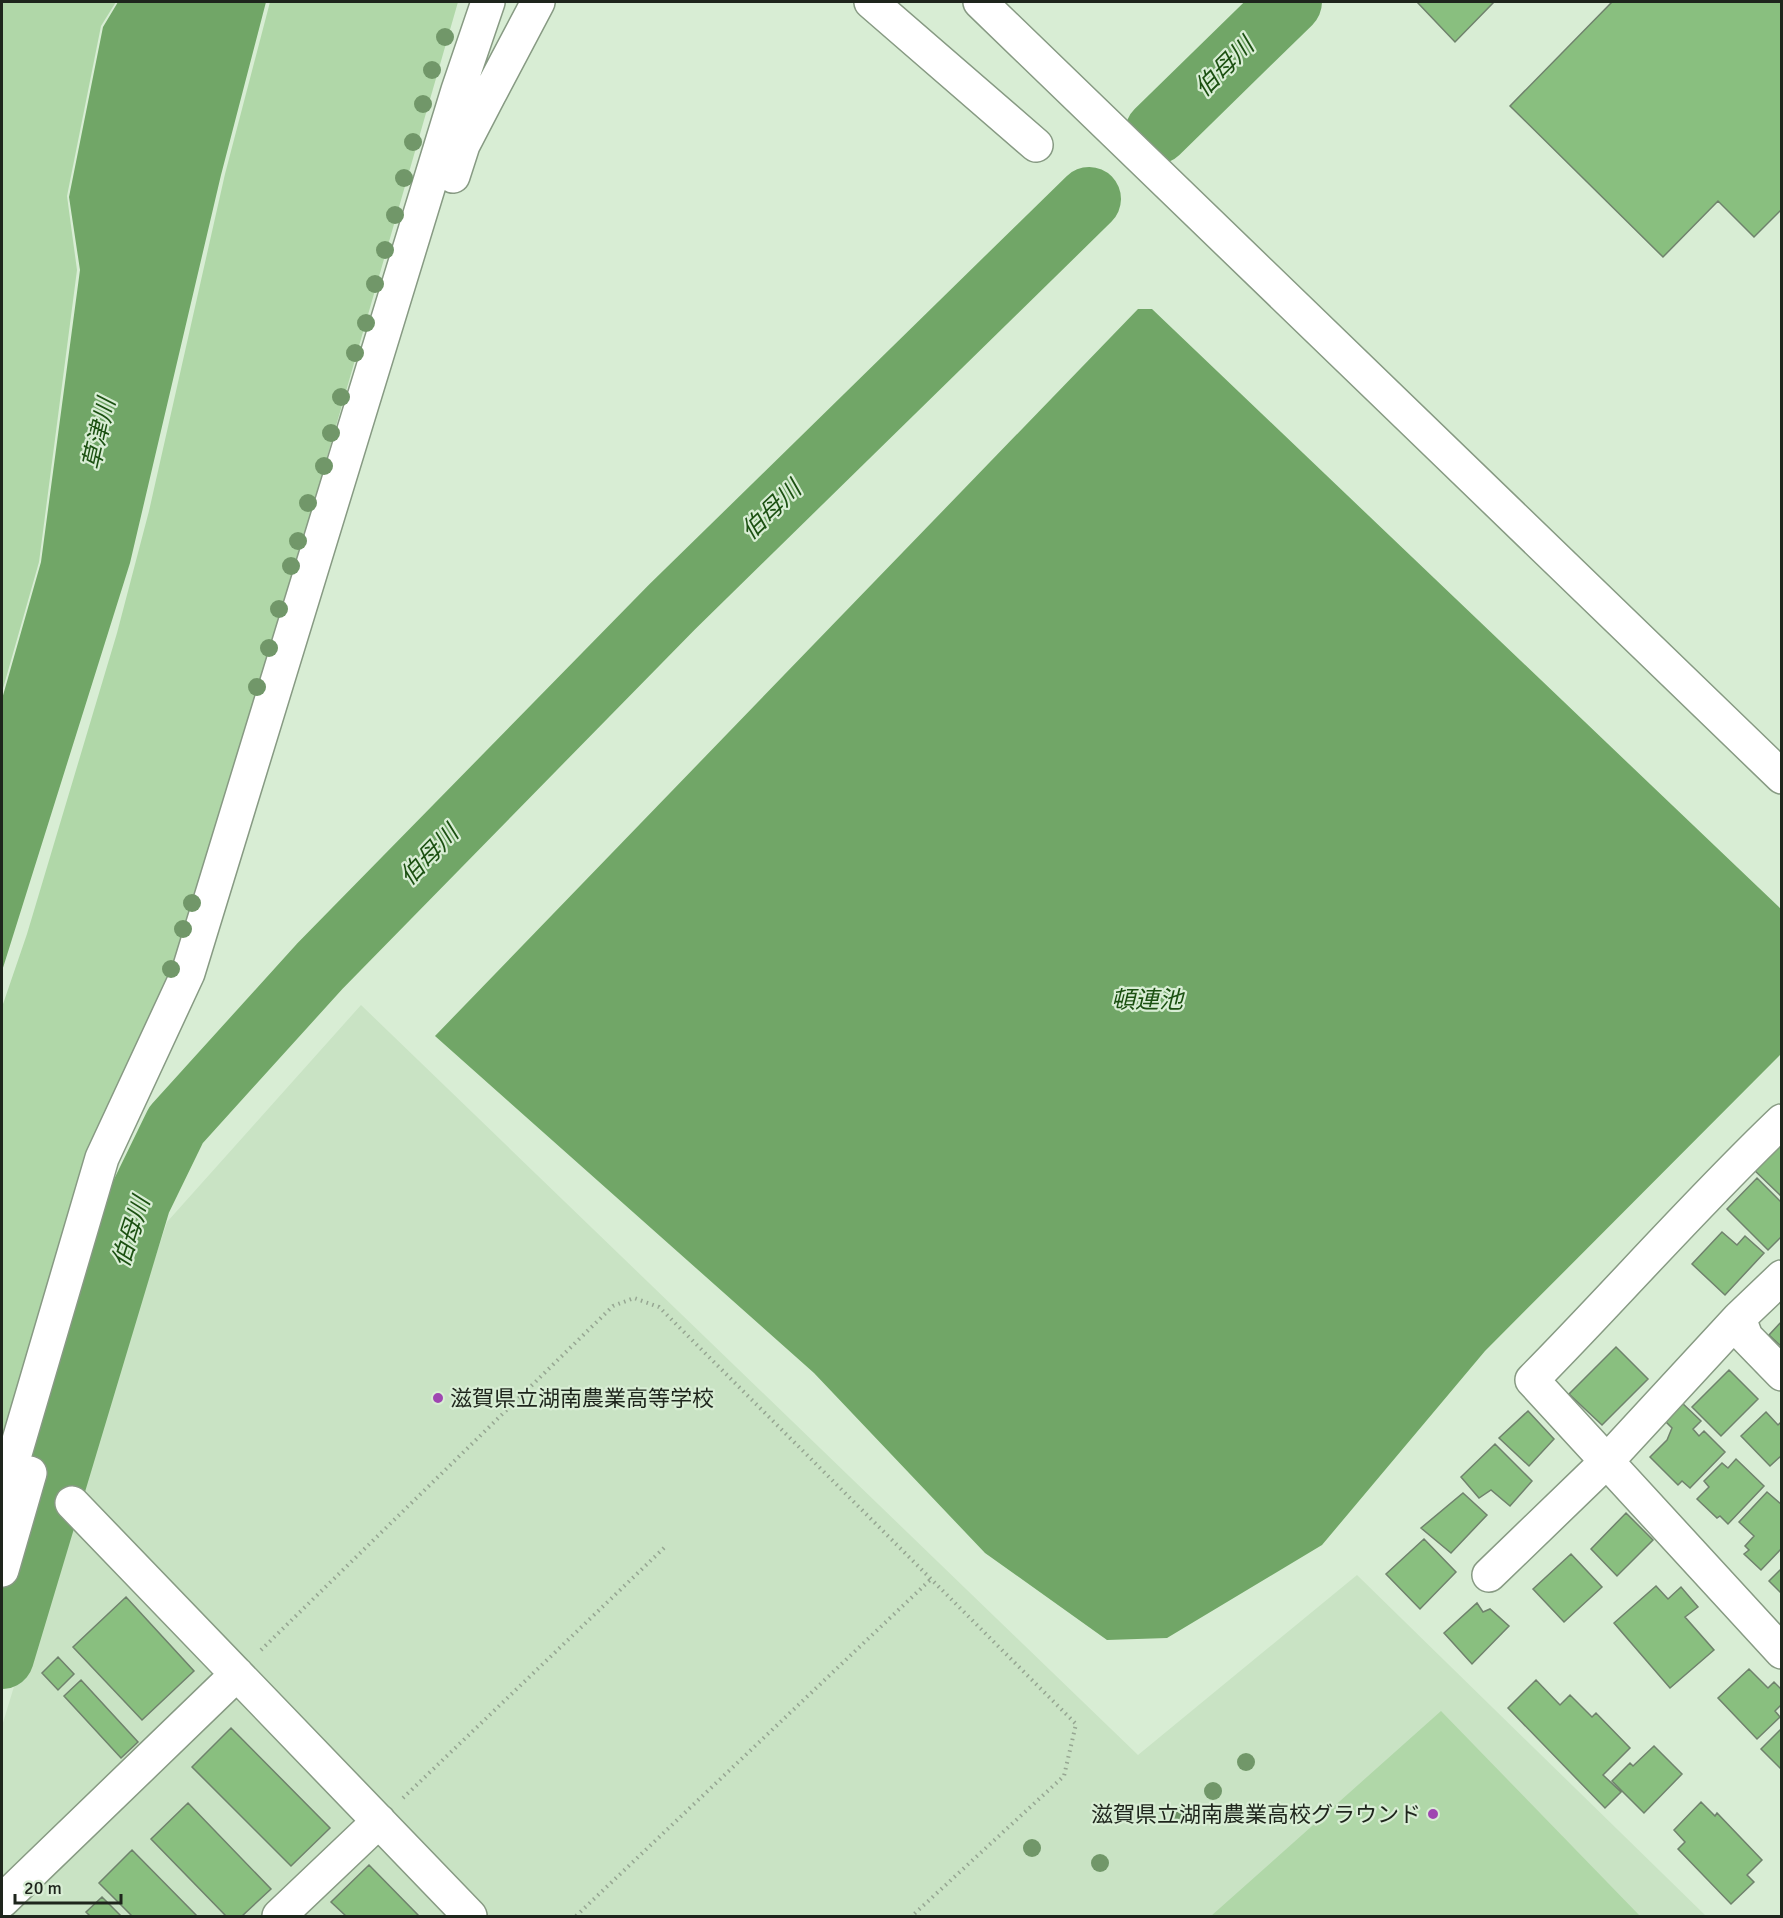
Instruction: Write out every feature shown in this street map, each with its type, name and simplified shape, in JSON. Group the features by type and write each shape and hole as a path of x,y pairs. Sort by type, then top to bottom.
{"street":[{"path":"2,1498 102,1158 198,970 458,90 488,2"},
{"path":"2,1570 121,1160 198,970 463,145 538,2"},
{"path":"871,2 1036,145"},
{"path":"980,2 1782,777"},
{"path":"458,90 490,93"},
{"path":"1782,1121 1728,1172 1611,1300 1532,1380 1782,1652"},
{"path":"1489,1575 1606,1462 1739,1318 1782,1277"},
{"path":"1739,1318 1746,1337 1782,1374"},
{"path":"72,1503 470,1917"},
{"path":"2,1901 237,1674"},
{"path":"279,1917 378,1821"}],"path":[{"path":"237,1674 613,1306 634,1298 658,1307 1076,1724 1064,1776 912,1917"},
{"path":"378,1821 666,1546"},
{"path":"576,1917 930,1580"}],"shaded area":[{"path":"2,2 116,2 101,26 67,196 77,270 39,562 2,692"},
{"path":"270,2 458,2 180,968 2,1478 2,1007 27,934 117,633 149,511 225,174"},
{"name":"滋賀県立湖南農業高等学校","path":"361,1005 1138,1755 1357,1575 1706,1916 2,1916 2,1726 36,1614 167,1222"},
{"name":"滋賀県立湖南農業高校グラウンド","path":"1441,1711 1640,1916 1211,1916"}],"water":[{"name":"草津川","path":"118,2 266,2 221,175 130,563 2,971 2,699 41,562 80,270 69,197 103,27"},
{"name":"頓連池","path":"1138,309 1152,309 1781,909 1782,1053 1485,1351 1322,1545 1167,1638 1107,1640 985,1553 814,1373 435,1036"}],"building":[{"path":"1417,2 1494,2 1455,42"},
{"path":"1612,2 1782,2 1782,209 1754,237 1718,201 1663,257 1510,106"},
{"path":"1782,1134 1782,1197 1751,1167"},
{"path":"1757,1178 1782,1203 1782,1236 1768,1250 1727,1209"},
{"path":"1722,1232 1737,1245 1745,1236 1764,1253 1725,1295 1692,1264"},
{"path":"1782,1321 1782,1347 1769,1335"},
{"path":"1616,1347 1648,1379 1602,1425 1569,1394"},
{"path":"1729,1370 1758,1399 1721,1436 1692,1407"},
{"path":"1680,1401 1701,1421 1693,1429 1699,1436 1704,1431 1725,1452 1690,1488 1682,1481 1678,1485 1650,1457 1667,1440 1672,1428 1663,1419"},
{"path":"1528,1411 1554,1439 1529,1466 1499,1438"},
{"path":"1766,1412 1778,1425 1782,1421 1782,1455 1770,1466 1741,1436"},
{"path":"1495,1444 1532,1481 1510,1506 1491,1490 1479,1498 1461,1477"},
{"path":"1736,1459 1764,1486 1728,1524 1720,1516 1717,1518 1697,1499 1709,1487 1704,1481 1722,1463 1728,1468"},
{"path":"1767,1492 1782,1505 1782,1548 1761,1570 1744,1554 1749,1550 1745,1546 1754,1536 1739,1522"},
{"path":"1463,1493 1487,1515 1451,1553 1421,1528"},
{"path":"1626,1513 1653,1540 1617,1576 1591,1549"},
{"path":"1424,1539 1456,1572 1420,1609 1386,1574"},
{"path":"1571,1554 1602,1587 1564,1622 1533,1589"},
{"path":"1782,1568 1782,1594 1769,1581"},
{"path":"1656,1586 1668,1599 1681,1587 1698,1607 1685,1617 1714,1650 1670,1688 1614,1623"},
{"path":"126,1597 194,1671 142,1720 73,1647"},
{"path":"1477,1603 1483,1612 1490,1609 1509,1626 1472,1664 1444,1633"},
{"path":"58,1657 74,1674 58,1690 42,1673"},
{"path":"1749,1669 1768,1688 1774,1682 1782,1690 1782,1704 1775,1711 1780,1717 1757,1739 1718,1698"},
{"path":"81,1680 138,1742 121,1758 64,1696"},
{"path":"1536,1680 1560,1705 1570,1695 1592,1717 1596,1713 1630,1748 1603,1775 1621,1792 1605,1808 1508,1708"},
{"path":"231,1728 330,1828 291,1866 192,1767"},
{"path":"1782,1728 1782,1770 1761,1749"},
{"path":"1654,1746 1682,1774 1644,1813 1612,1781 1630,1763 1633,1766"},
{"path":"1701,1802 1715,1816 1717,1813 1762,1860 1747,1875 1754,1882 1731,1904 1678,1849 1685,1842 1674,1830"},
{"path":"188,1803 271,1889 242,1916 226,1916 151,1839"},
{"path":"132,1850 197,1916 132,1916 99,1883"},
{"path":"369,1865 419,1916 346,1916 331,1902"},
{"path":"102,1897 121,1916 90,1916 86,1912"}],"waterway":[{"name":"伯母川","path":"1157,132 1290,2"},
{"name":"伯母川","path":"2,1657 139,1201 176,1125 320,966 672,607 1089,199"}],"place":[{"name":"滋賀県立湖南農業高等学校","path":"438,1398"},
{"name":"滋賀県立湖南農業高校グラウンド","path":"1433,1814"}]}
